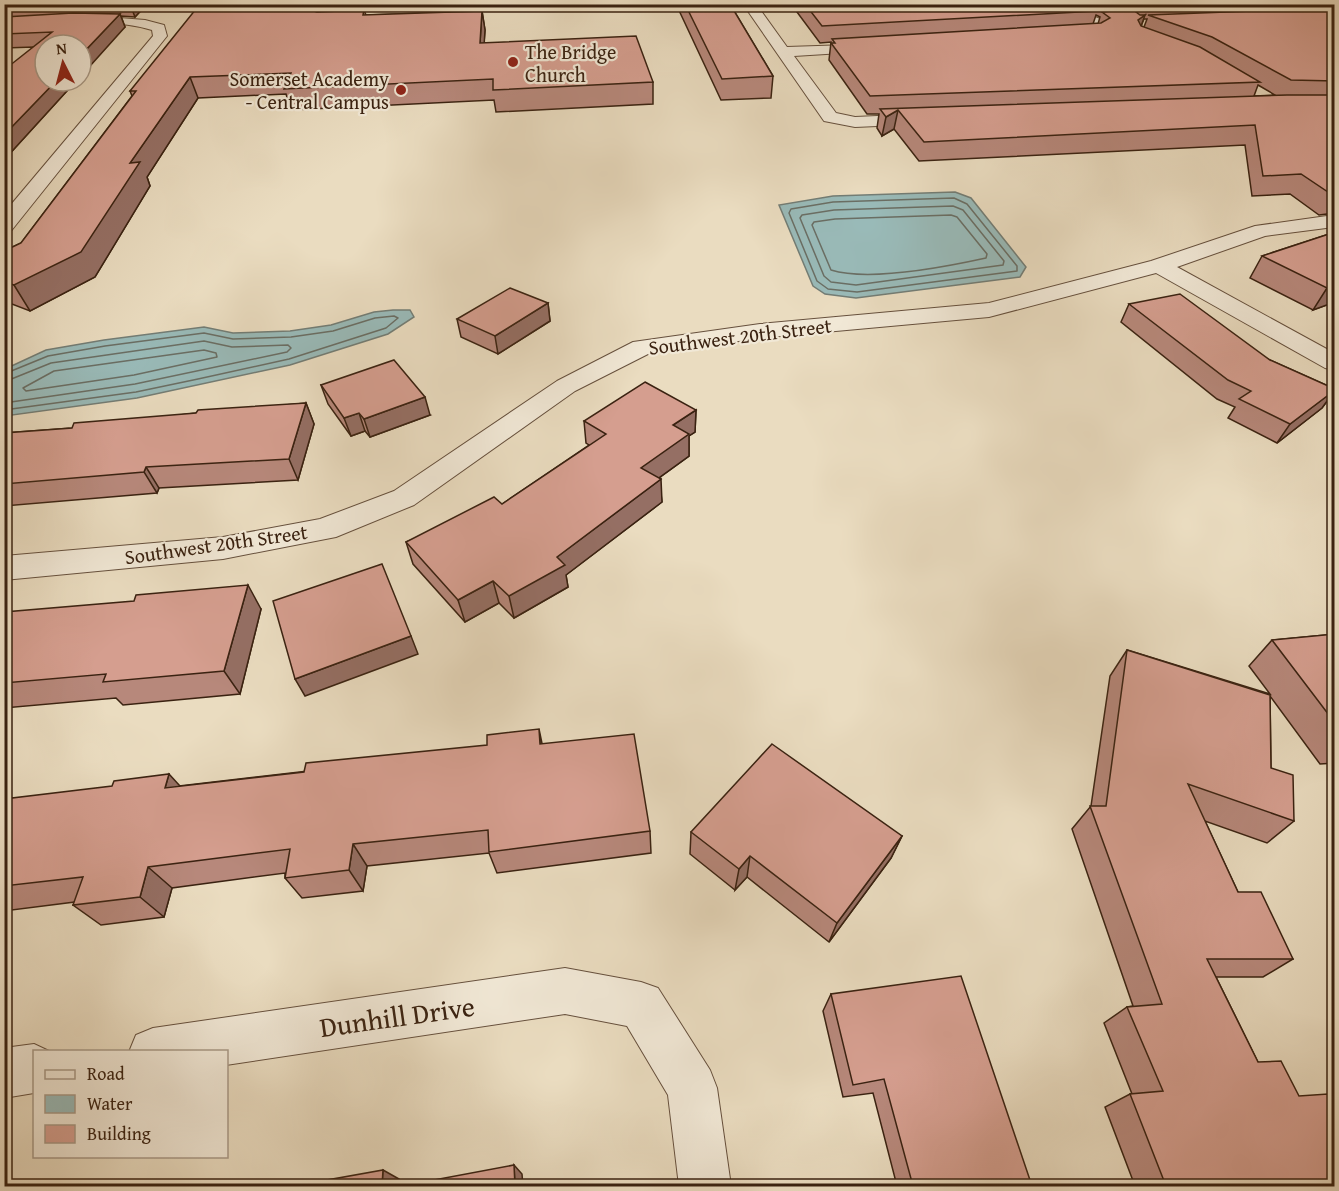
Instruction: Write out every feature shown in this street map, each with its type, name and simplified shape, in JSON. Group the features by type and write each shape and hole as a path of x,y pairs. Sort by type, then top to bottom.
{"street":[{"path":"748,4 830,117 855,122 937,119"},
{"path":"1048,4 1095,32 1115,23"},
{"path":"4,25 119,21 149,24 159,28 160,36 4,227"},
{"path":"783,52 891,46"},
{"name":"Southwest 20th Street","path":"4,568 223,548 325,529 404,498 566,386 642,346 760,331 989,310 1160,266 1262,230 1335,221"},
{"path":"1160,266 1335,363"},
{"name":"Dunhill Drive","path":"167,1050 565,991 641,1005 692,1088 705,1186"},
{"path":"4,1073 33,1069"}],"water":[{"path":"955,192 971,198 1026,267 1020,277 856,298 825,294 813,286 779,205 833,196"},
{"path":"410,310 414,317 388,334 290,365 137,398 5,416 5,369 46,350 204,327 233,333 290,331 331,325 374,312"}],"building":[{"path":"4,4 39,4 4,6"},
{"path":"200,4 290,4 317,12 364,10 363,15 482,11 480,43 636,36 653,82 493,90 493,79 284,89 291,73 190,77 130,163 140,162 81,252 14,285 4,282 4,251 21,243 136,91 130,91"},
{"path":"685,4 730,4 773,76 722,79"},
{"path":"805,4 1080,4 1097,11 822,26"},
{"path":"1112,4 1139,4 1132,9 1140,15 1145,15 1138,20 1141,26 1200,47 1260,82 870,96 831,43 835,43 832,39 1101,23 1110,18 1102,12 1110,11"},
{"path":"1335,8 1335,81 1291,80 1212,37 1148,15"},
{"path":"73,13 120,14 93,42 93,33 4,34 4,17"},
{"path":"33,47 33,93 44,93 4,135 4,70"},
{"path":"1335,95 1335,194 1331,194 1301,174 1263,176 1255,125 924,142 898,110 886,117 880,109"},
{"path":"1335,232 1335,286 1327,288 1262,256"},
{"path":"510,288 548,303 495,336 457,319"},
{"path":"1180,294 1270,360 1335,390 1290,424 1239,399 1251,391 1228,380 1129,304"},
{"path":"394,360 425,397 364,419 359,413 344,418 321,385"},
{"path":"645,382 696,410 673,425 689,434 641,468 661,479 557,557 565,565 509,596 493,581 458,600 406,542 494,497 502,504 606,434 584,421"},
{"path":"306,403 289,459 146,467 144,472 4,484 4,433 72,428 74,423 196,413 198,410"},
{"path":"382,564 411,636 295,679 273,601"},
{"path":"248,585 224,671 103,682 106,674 4,683 4,612 134,601 136,595"},
{"path":"1335,634 1335,723 1272,640"},
{"path":"1127,650 1270,695 1271,768 1293,775 1294,821 1188,784 1238,892 1261,892 1293,959 1207,959 1258,1062 1281,1061 1299,1096 1328,1094 1335,1106 1335,1186 1166,1186 1130,1094 1163,1091 1127,1007 1162,1004 1090,806 1106,806"},
{"path":"539,729 540,744 634,734 650,831 489,852 488,830 353,844 349,870 285,878 290,849 148,867 140,897 73,905 83,877 4,886 4,799 112,786 114,781 169,774 165,788 304,772 306,763 487,745 487,735"},
{"path":"772,744 902,836 837,923 750,856 739,869 691,832"},
{"path":"961,976 1032,1186 913,1186 884,1079 853,1085 831,994"},
{"path":"514,1165 515,1186 402,1186"},
{"path":"383,1170 382,1186 305,1186 305,1184"}],"place":[{"name":"The Bridge Church","path":"513,62"},
{"name":"Somerset Academy - Central Campus","path":"401,90"}]}
